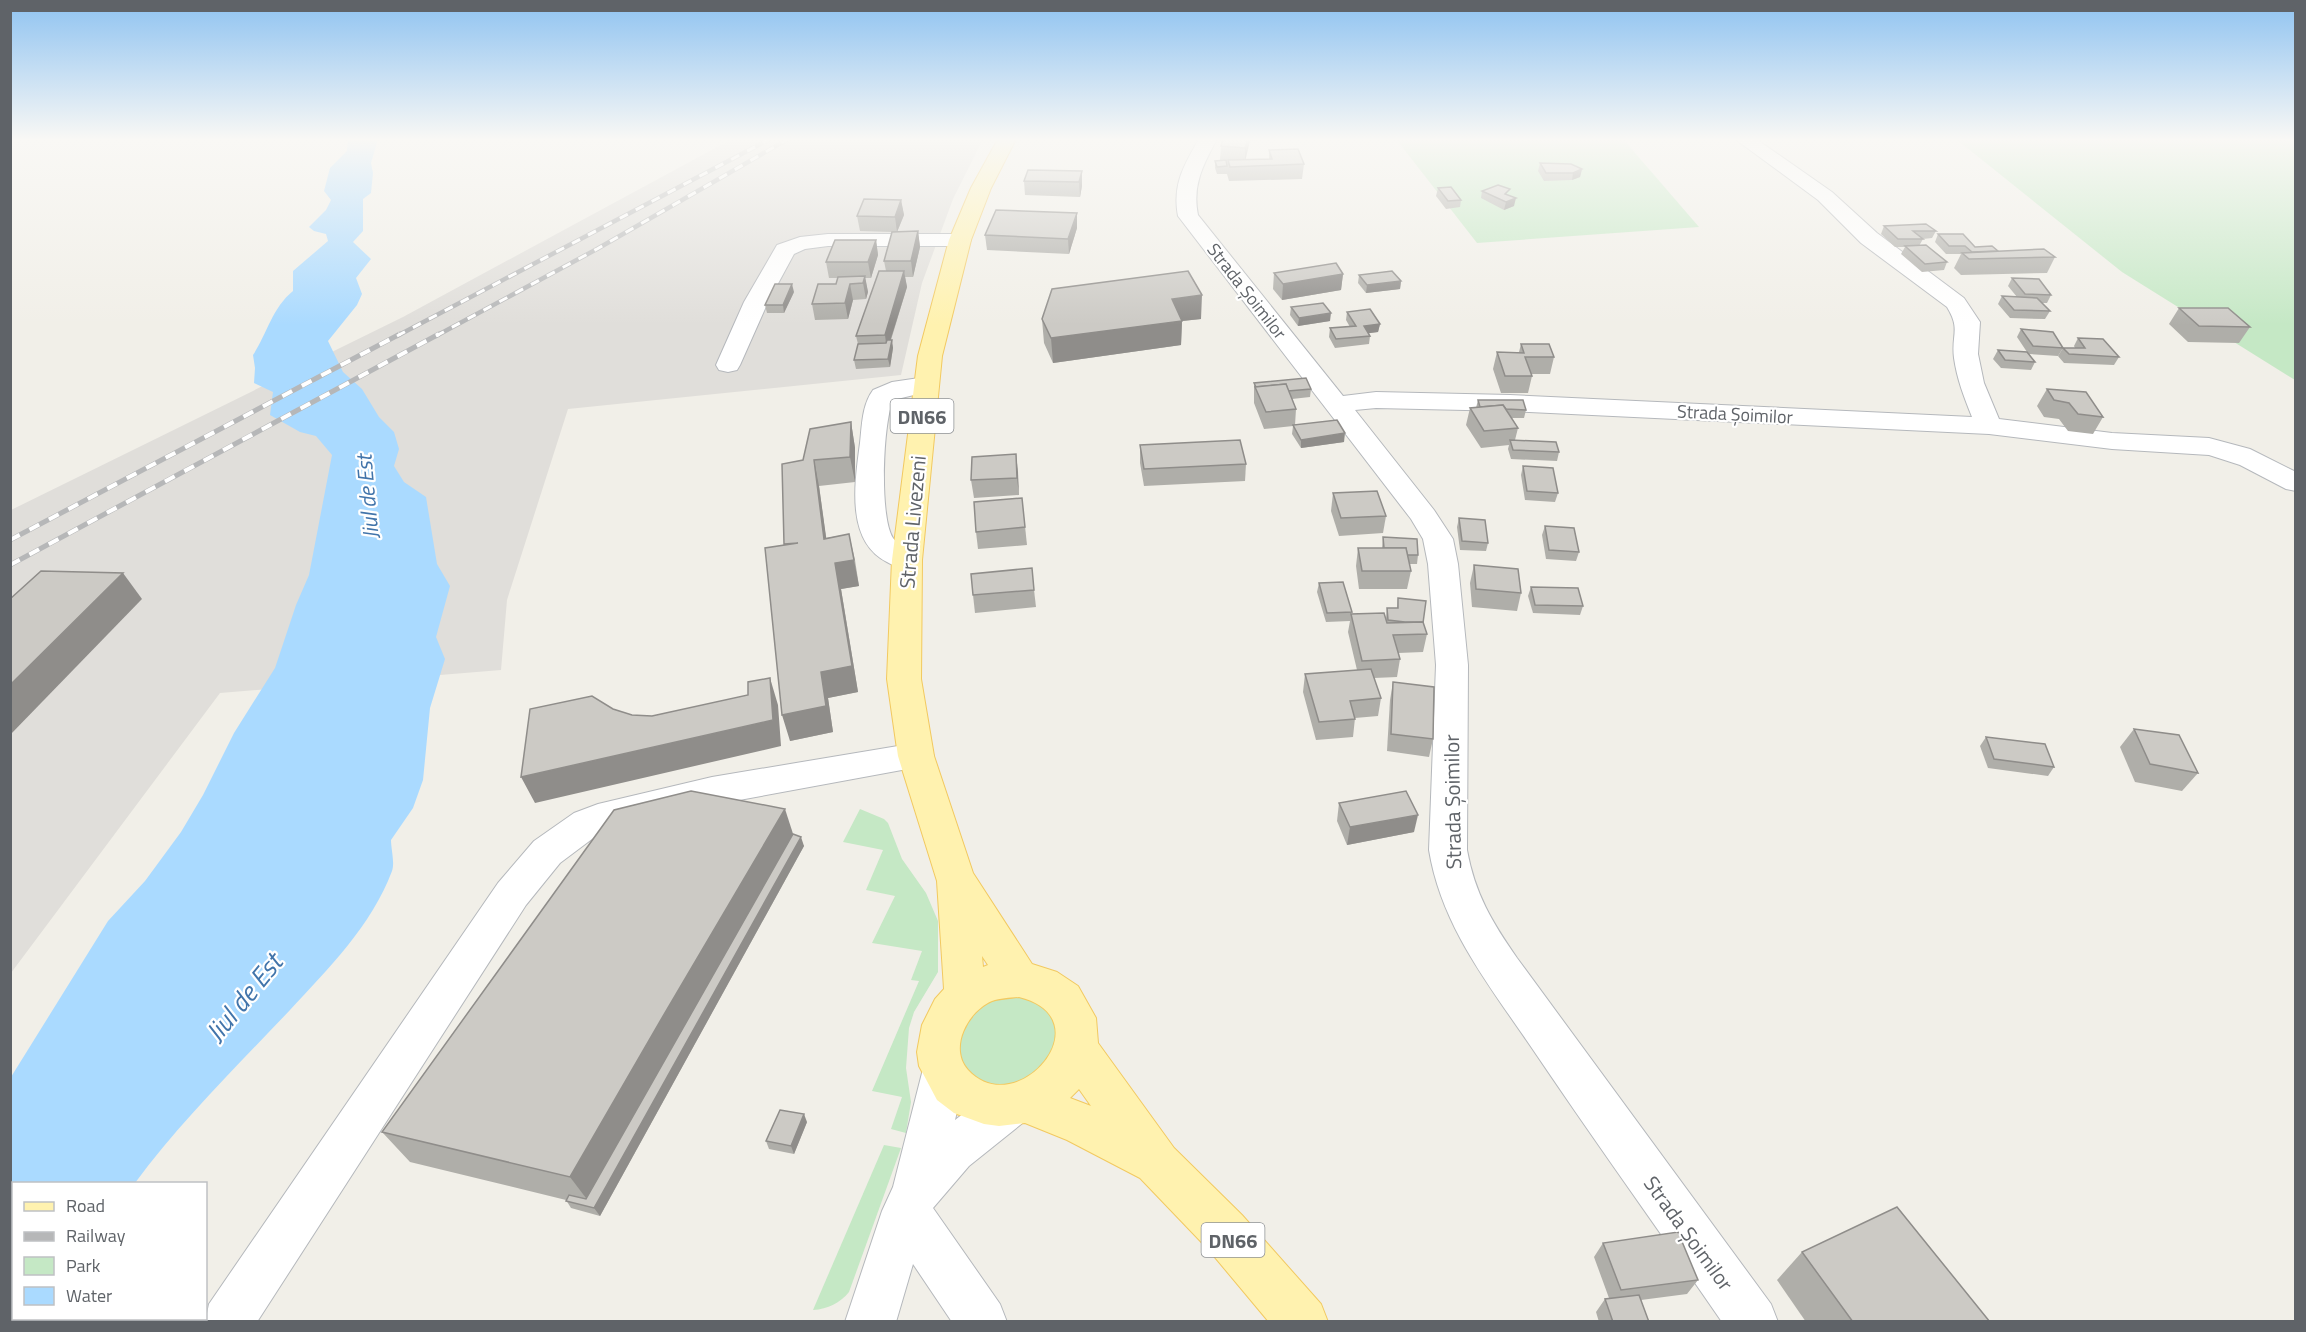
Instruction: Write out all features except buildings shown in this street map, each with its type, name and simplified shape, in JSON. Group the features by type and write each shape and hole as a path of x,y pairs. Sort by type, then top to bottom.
{"main road":[{"name":"Strada Livezeni","path":"965,996 955,878 916,756 904,679 908,560 926,385 932,346 960,240 976,201"},
{"name":"Strada Livezeni","path":"955,878 1019,980"},
{"path":"1018,1104 1045,1094 1060,1081 1071,1066 1077,1050 1077,1029 1071,1010 1058,995 1041,984 1019,980 1000,980 982,986 965,996 952,1008 943,1023 938,1040 939,1057 944,1073 955,1088 970,1098 989,1104 1018,1104 1083,1125 1158,1164"},
{"name":"DN66","path":"1077,1050 1158,1164 1225,1232 1303,1322"}],"street":[{"name":"Strada Șoimilor","path":"1184,201 1188,216 1424,516 1438,539 1443,564 1452,664 1448,850 1450,872 1458,895 1473,926 1568,1064 1753,1322"},
{"path":"1830,201 1869,238 1956,303 1968,322 1966,354 1971,383 1989,426"},
{"path":"728,365 756,302 785,250 800,243 828,240 960,240"},
{"path":"908,560 884,547 877,536 863,436 882,394 892,390 926,385"},
{"name":"Strada Șoimilor","path":"1337,405 1376,400 1510,403 1989,426 2028,430 2061,437 2192,443 2224,449 2295,483"},
{"path":"227,1322 512,894 547,852 587,824 611,814 712,791 916,756"},
{"path":"870,1322 911,1202 944,1073"},
{"path":"911,1202 953,1150 1018,1104"},
{"path":"911,1202 982,1322"}],"shaded area":[{"path":"617,201 952,201 922,283 901,375 568,409 507,600 501,670 220,693 11,973 11,510 403,317"}],"green space":[{"path":"1444,201 1677,201 1699,227 1477,243"},
{"path":"2034,201 2295,201 2295,380 2122,272"},
{"path":"860,809 888,823 902,859 926,893 938,921 938,972 914,1012 909,1028 906,1068 911,1102 906,1133 891,1129 902,1097 872,1091 919,981 911,980 922,951 872,943 895,896 866,890 883,850 843,842"},
{"path":"1009,990 1058,1013 1062,1051 1026,1088 969,1083 953,1032 965,1011"},
{"path":"884,1145 901,1148 849,1292 833,1305 813,1310"}],"water":[{"name":"Jiul de Est","path":"330,201 363,201 363,231 353,242 371,259 356,278 362,294 357,305 328,341 343,372 362,389 379,417 394,432 399,449 394,466 404,482 426,497 437,564 450,586 436,637 445,659 430,708 423,780 413,808 391,840 392,871 373,910 361,928 319,979 190,1116 136,1182 12,1182 12,1320 39,1320 11,1321 11,1077 108,921 145,881 181,832 203,795 234,733 275,668 296,605 309,575 332,455 316,436 300,432 270,415 273,392 254,383 253,355 280,305 293,291 293,271 328,241 326,234 309,227 326,210"}],"railway":[{"path":"397,336 652,201"},
{"path":"436,336 680,201"},
{"path":"10,540 400,334"},
{"path":"10,565 439,334"}]}
